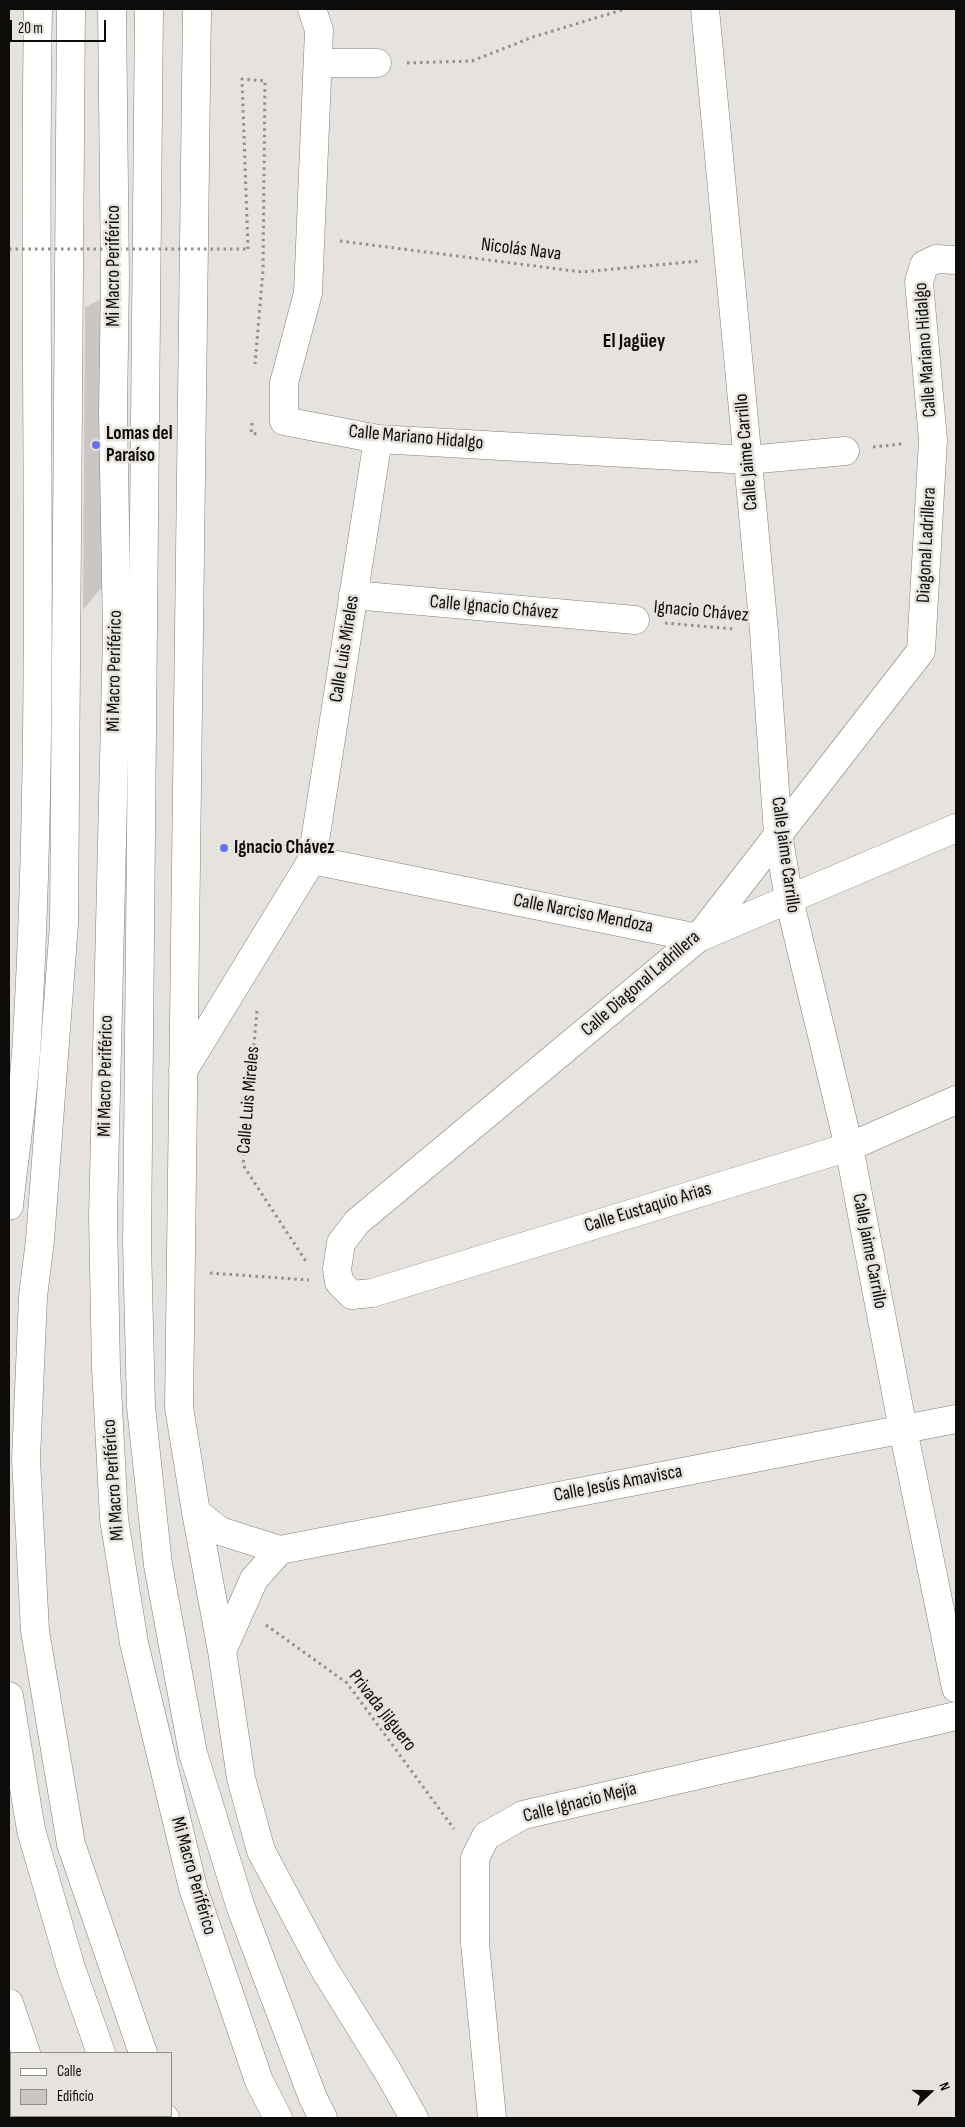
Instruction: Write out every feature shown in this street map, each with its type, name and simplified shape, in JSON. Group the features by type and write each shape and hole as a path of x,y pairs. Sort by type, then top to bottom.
{"main road":[{"path":"9,1206 27,1041 36,813 38,665 38,9"},
{"path":"70,9 64,924 40,1240 33,1297 26,1459 35,1631 71,1844 143,2052"},
{"name":"Mi Macro Periférico","path":"112,9 115,270 113,412 117,634 103,1216 106,1368 114,1519 134,1643 193,1888 258,2081 278,2118"},
{"path":"148,9 137,1244 141,1407 158,1565 193,1753 241,1908 313,2098 323,2118"},
{"path":"197,9 179,1407 222,1651 241,1778 261,1852 322,1967 387,2070 414,2118"},
{"name":"Calle Mariano Hidalgo","path":"312,9 319,30 308,293 284,383 284,421 378,439 748,460 845,451"},
{"name":"Calle Jaime Carrillo","path":"705,9 764,631 778,834 789,899 849,1147 903,1429 956,1688"},
{"path":"318,63 376,63"},
{"name":"Calle Mariano Hidalgo","path":"933,440 919,282 924,265 936,259 956,260"},
{"name":"Calle Luis Mireles","path":"312,860 378,439"},
{"name":"Diagonal Ladrillera","path":"920,651 933,440"},
{"name":"Calle Ignacio Chávez","path":"354,595 635,620"},
{"name":"Calle Diagonal Ladrillera","path":"339,1282 337,1269 341,1243 357,1222 698,938 920,651"},
{"path":"698,938 956,828"},
{"path":"183,1071 312,860"},
{"name":"Calle Narciso Mendoza","path":"312,860 698,938"},
{"name":"Calle Eustaquio Arias","path":"339,1282 352,1294 372,1293 849,1147 956,1100"},
{"name":"Calle Jesús Amavisca","path":"280,1550 956,1419"},
{"path":"196,1512 220,1531 280,1550 254,1579 222,1651"},
{"path":"9,1696 31,1830 71,1968 101,2052"},
{"name":"Calle Ignacio Mejía","path":"492,2118 475,1943 475,1858 486,1836 523,1815 956,1716"},
{"path":"9,2003 26,2052"}],"path":[{"path":"376,63 472,61 533,37 625,9"},
{"path":"9,249 248,249 242,79 265,81 263,270 255,367"},
{"name":"Nicolás Nava","path":"309,238 582,272 729,258"},
{"path":"252,414 251,433 260,435"},
{"path":"845,451 933,440"},
{"name":"Ignacio Chávez","path":"635,620 764,631"},
{"name":"Calle Luis Mireles","path":"258,1007 243,1165 313,1274 339,1282"},
{"path":"207,1273 339,1282"},
{"name":"Privada Jilguero","path":"241,1607 347,1683 475,1858"}],"building":[{"name":"Lomas del Paraíso","path":"108,296 106,582 83,610 85,307"}],"place":[{"name":"Lomas del Paraíso","path":"96,445"},
{"name":"Ignacio Chávez","path":"224,848"}],"district":[{"name":"El Jagüey","path":"634,342"}]}
